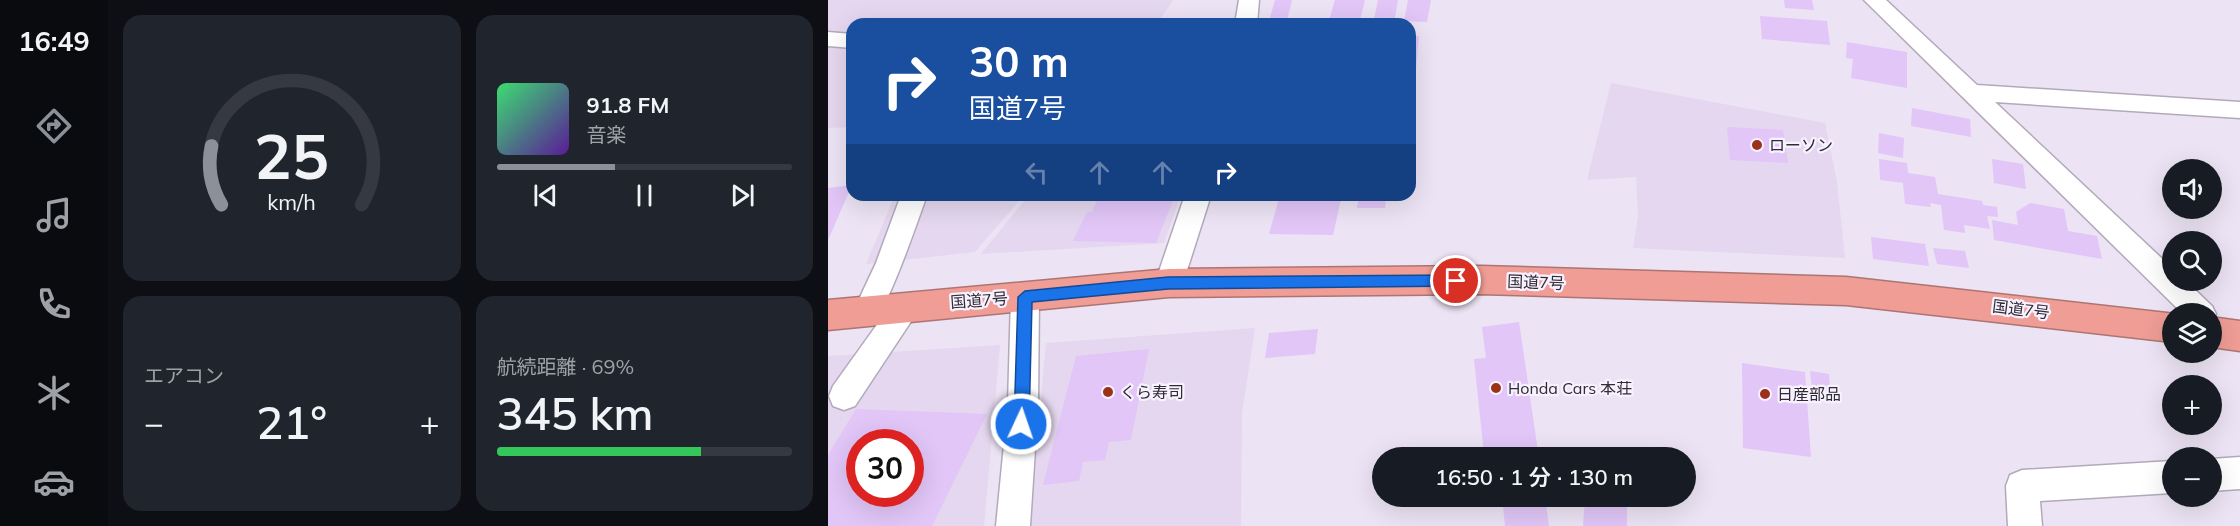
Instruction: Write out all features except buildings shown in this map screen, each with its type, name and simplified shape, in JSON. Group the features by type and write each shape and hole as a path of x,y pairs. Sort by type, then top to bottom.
{"highway":[{"name":"国道7号","path":"828,315 1168,283 1480,280 1846,291 2162,326"}],"street":[{"path":"1247,18 1249,0"},
{"path":"1874,0 1974,93 2191,303"},
{"path":"828,39 846,40"},
{"path":"1974,93 2240,110"},
{"path":"868,310 890,263 912,201"},
{"path":"1168,283 1196,201"},
{"path":"1013,526 1023,404 1025,297"},
{"path":"844,396 906,306"},
{"path":"2222,474 2240,473"},
{"path":"2025,526 2022,486 2162,478"}],"shaded area":[{"path":"828,0 1173,0 1161,18 846,18 846,127 828,128"},
{"path":"1611,83 1825,123 1837,182 1845,258 1633,248 1638,217 1636,177 1587,180"},
{"path":"892,201 1019,201 975,252 866,264"},
{"path":"1024,201 1179,201 1164,243 981,254"},
{"path":"1255,328 1242,413 1241,526 1030,526 1046,343"},
{"path":"1000,345 984,526 828,526 828,356"}],"place":[{"name":"ローソン","path":"1757,145"},
{"name":"Honda Cars 本荘","path":"1496,388"},
{"name":"くら寿司","path":"1108,392"},
{"name":"日産部品","path":"1765,394"}],"route":[{"path":"1021,424 1025,297 1168,283 1456,281"}]}
